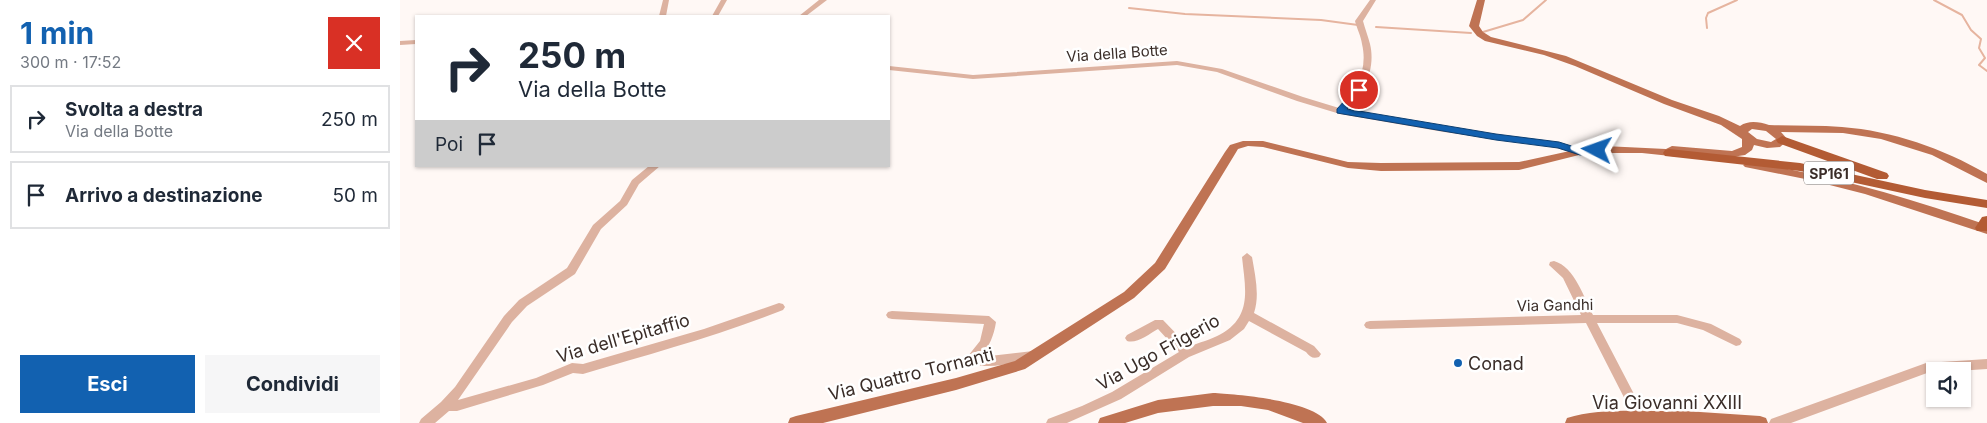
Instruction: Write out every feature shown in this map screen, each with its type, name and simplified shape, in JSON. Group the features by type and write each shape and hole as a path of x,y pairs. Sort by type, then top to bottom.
{"highway":[{"name":"SP161","path":"1780,138 1901,182 1987,200"},
{"name":"SP161","path":"1669,153 1800,167 1925,194 1987,204"}],"main road":[{"path":"1481,0 1474,26 1476,30 1488,39 1554,55 1627,86 1747,132 1757,143 1776,145 1784,132 1794,129"},
{"path":"1747,132 1766,128 1844,130 1892,138 1943,156 1987,179"},
{"path":"1766,128 1780,138"},
{"path":"1640,150 1667,149 1737,154 1747,149 1747,132"},
{"name":"Via Quattro Tornanti","path":"796,423 956,384 1020,365 1129,295 1160,266 1229,154 1234,147 1241,144 1256,143 1326,161 1381,167 1519,166 1542,163 1580,152 1640,150"},
{"path":"1640,150 1766,167 1822,179 1985,226"},
{"path":"1106,423 1136,412 1178,402 1234,400 1282,407 1320,423"},
{"name":"Via Giovanni XXIII","path":"1573,423 1600,419 1684,418 1760,423"}],"street":[{"path":"662,15 666,0"},
{"path":"716,15 724,0"},
{"path":"803,15 824,0"},
{"path":"1340,111 1359,90 1365,76 1368,48 1359,21 1373,0"},
{"path":"400,43 415,42"},
{"name":"Via della Botte","path":"890,68 972,77 1177,63 1200,65 1241,76 1314,104 1340,111 1496,137 1564,146 1580,152"},
{"path":"426,423 446,406 508,319 523,303 571,271 597,227 624,203 635,182 654,167"},
{"path":"1247,257 1252,298 1248,315 1310,349 1315,354"},
{"path":"1554,265 1566,276 1590,319 1640,419"},
{"name":"Via dell'Epitaffio","path":"446,406 457,406 530,385 572,368 584,369 743,322 779,307"},
{"name":"Via Quattro Tornanti","path":"892,315 985,318 990,322 989,333 983,347 974,356 977,361 988,363 1015,356 1034,356"},
{"name":"Via Ugo Frigerio","path":"1053,423 1106,401 1155,374 1187,353 1218,342 1240,327 1248,315"},
{"name":"Via Gandhi","path":"1370,325 1590,319 1677,319 1707,327 1736,342"},
{"path":"1131,338 1160,323 1187,353"},
{"path":"1776,423 1926,368 1987,364"}],"waterway":[{"path":"1483,32 1523,20 1546,0"},
{"path":"1707,28 1706,18 1708,13 1737,0"},
{"path":"1934,0 1962,15 1971,30 1981,39 1979,48 1985,58 1979,65 1987,71"},
{"path":"1129,8 1185,14 1321,20 1358,25"},
{"path":"1376,27 1471,33"}],"place":[{"name":"Conad","path":"1458,363"}],"route":[{"path":"1359,90 1340,111 1533,143 1559,145 1570,147 1580,152 1597,150"}]}
